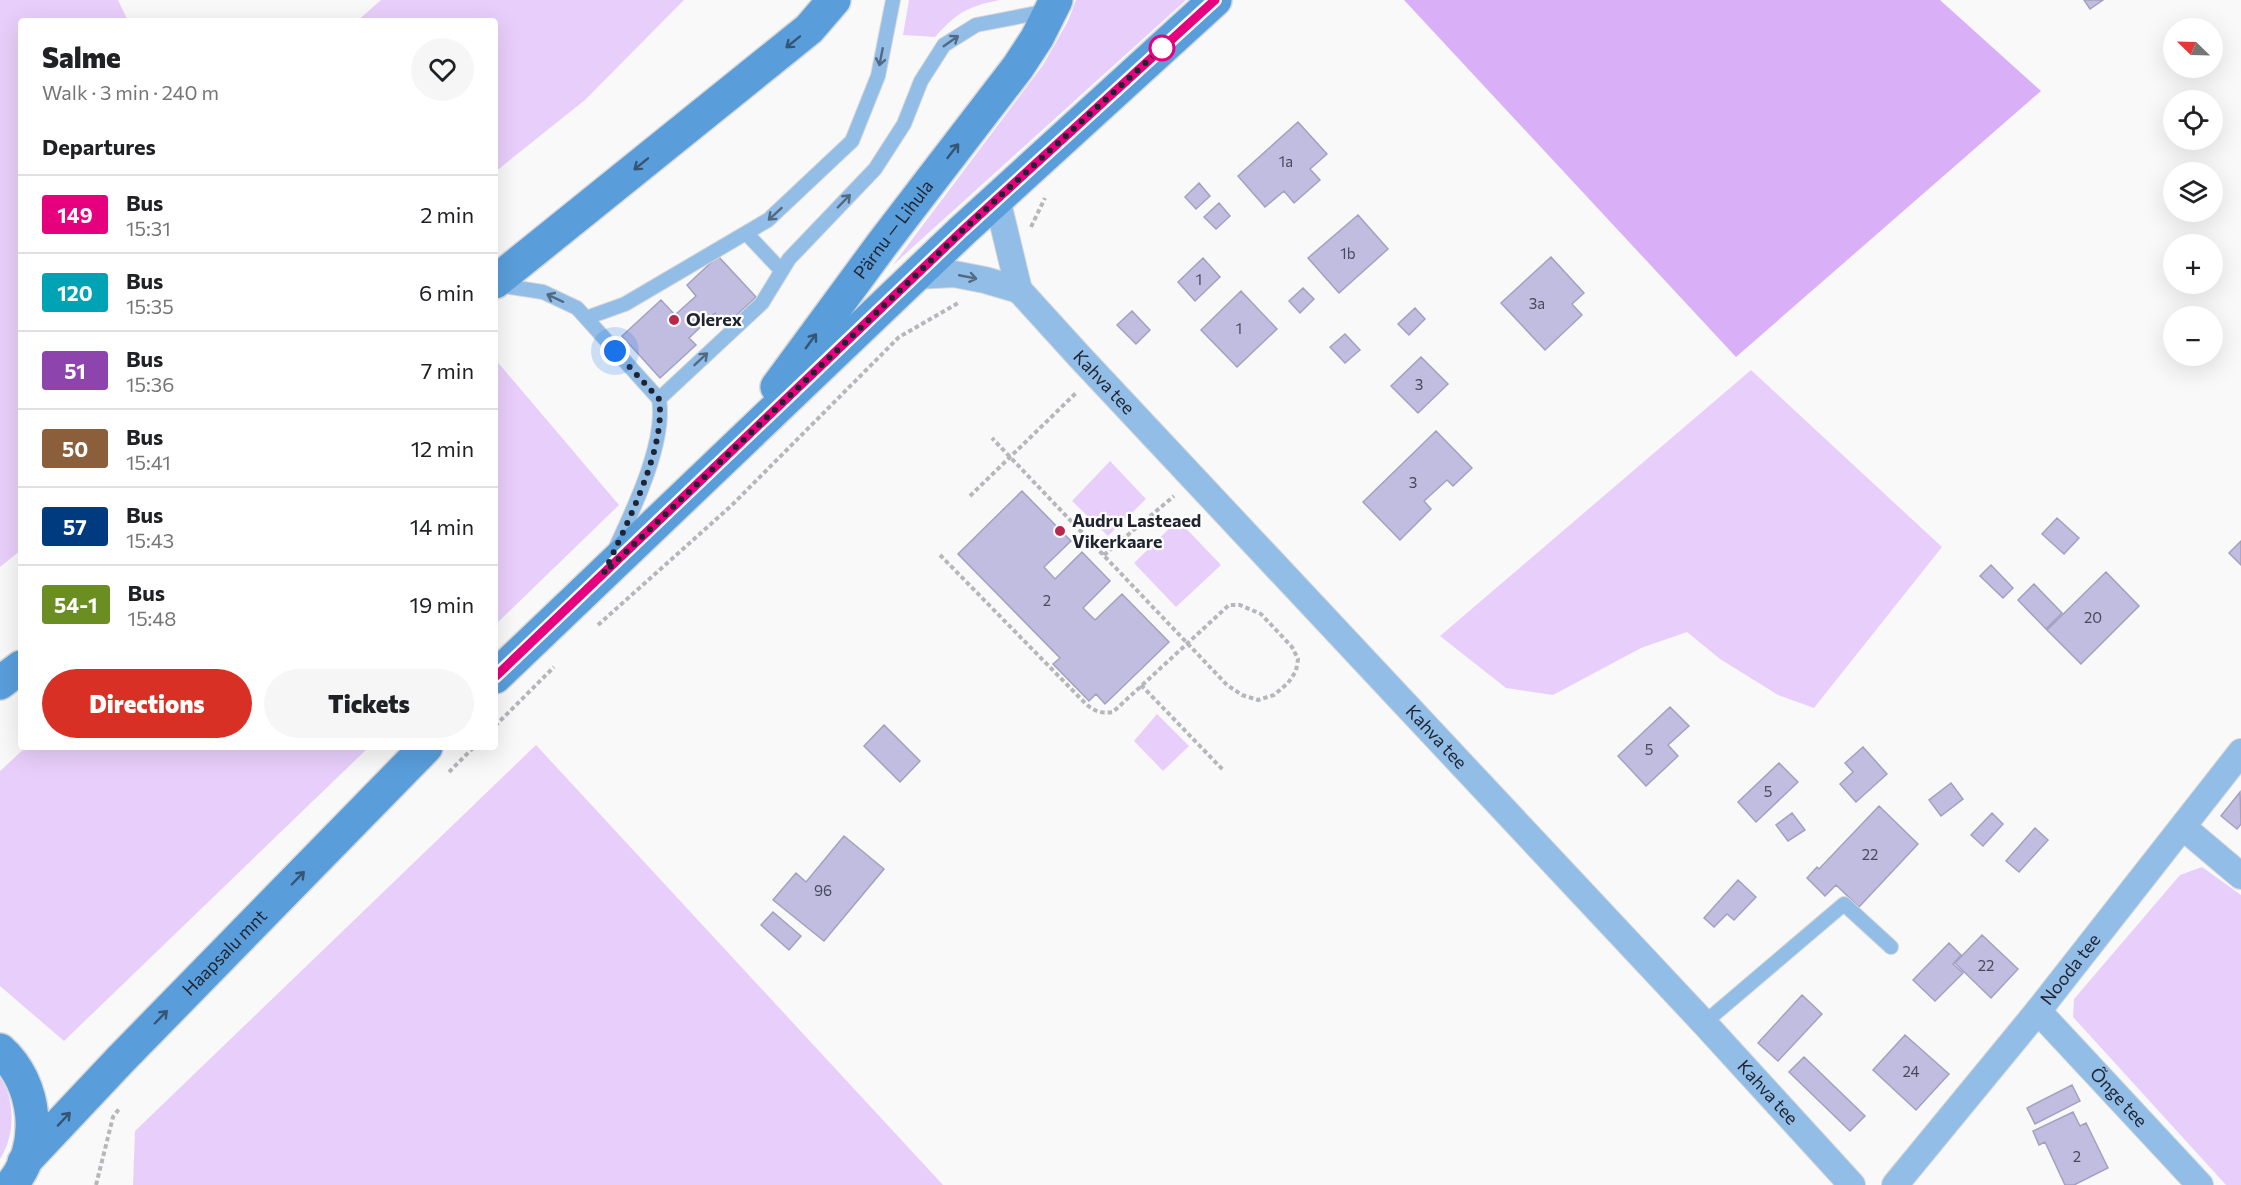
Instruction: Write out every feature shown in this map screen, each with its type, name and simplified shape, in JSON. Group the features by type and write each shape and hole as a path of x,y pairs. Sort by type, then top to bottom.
{"main road":[{"path":"498,281 809,29 834,0"},
{"path":"498,674 997,199 1215,0"},
{"name":"Pärnu — Lihula","path":"726,456 875,253 1018,67 1037,38 1053,5"},
{"path":"0,683 18,669"},
{"name":"Haapsalu mnt","path":"23,1177 129,1050 423,750"},
{"path":"0,1050 19,1073 27,1092 32,1115 31,1138 23,1177"}],"street":[{"name":"Kahva tee","path":"997,199 1019,290 1704,1023 1852,1185"},
{"path":"916,276 954,274 1019,290"},
{"name":"Nooda tee","path":"1895,1185 2038,1011 2241,752"},
{"path":"2183,827 2241,876"},
{"name":"Õnge tee","path":"2038,1011 2200,1185"}],"lane":[{"path":"586,318 626,304 768,220 852,141 878,76 892,0"},
{"path":"659,399 762,303 780,270 875,169 904,124 921,81 944,45 976,25 1053,5"},
{"path":"746,233 780,270"},
{"path":"498,284 543,292 577,308 659,399 660,410 654,447 640,496 604,573"},
{"path":"1704,1023 1844,904 1891,947"}],"path":[{"path":"1011,255 1029,231 1048,192"},
{"path":"590,632 732,505 899,338 954,307 985,280"},
{"path":"970,496 1096,374"},
{"path":"940,555 1095,711 1113,712 1141,685 1187,643 1229,605 1240,605 1261,614 1292,647 1298,658 1296,671 1288,683 1274,695 1257,700 1242,695 1227,685 1187,643 1104,555 992,438"},
{"path":"1104,555 1194,479"},
{"path":"498,723 558,663"},
{"path":"1141,685 1224,771"}],"shaded area":[{"path":"0,0 118,0 127,18 18,18 18,552 0,567"},
{"path":"381,0 684,0 585,100 498,170 498,18 360,18"},
{"path":"909,0 1000,0 963,12 935,37 903,35"},
{"path":"1076,0 1186,0 893,265 1043,65 1068,21"},
{"path":"1404,0 1940,0 2041,91 1736,357"},
{"path":"498,363 619,505 498,622"},
{"path":"1751,370 1942,547 1814,708 1778,695 1720,659 1687,632 1641,648 1553,695 1506,688 1440,636"},
{"path":"1110,461 1146,499 1108,536 1072,501"},
{"path":"1178,520 1221,565 1176,607 1134,563"},
{"path":"1157,714 1189,746 1163,771 1134,741"},
{"path":"536,745 943,1185 133,1185 135,1131"},
{"path":"23,750 366,750 64,1041 0,986 0,771"},
{"path":"2202,867 2241,895 2241,1185 2226,1185 2073,1017 2074,999 2180,875"},
{"path":"0,1077 9,1097 12,1118 9,1140 0,1159"}],"building":[{"path":"2084,0 2103,0 2090,9"},
{"path":"1298,122 1327,154 1310,169 1320,180 1294,203 1284,191 1265,207 1238,176"},
{"path":"1199,183 1210,196 1196,209 1185,197"},
{"path":"1219,203 1230,216 1216,229 1204,217"},
{"path":"1358,215 1388,249 1339,293 1308,258"},
{"name":"Olerex","path":"718,256 756,297 726,325 715,313 689,338 696,345 660,378 622,336 661,300 675,315 696,296 687,285"},
{"path":"1551,257 1584,293 1572,304 1582,315 1545,350 1501,303"},
{"path":"1203,258 1220,277 1195,301 1178,282"},
{"path":"1303,288 1314,299 1300,313 1289,301"},
{"path":"1241,291 1277,329 1237,367 1201,330"},
{"path":"1415,308 1425,319 1409,335 1398,324"},
{"path":"1132,311 1150,330 1136,344 1117,325"},
{"path":"1345,334 1360,350 1345,363 1330,347"},
{"path":"1421,357 1448,384 1418,413 1391,386"},
{"path":"1436,431 1472,468 1453,486 1447,480 1424,501 1431,509 1400,540 1363,502"},
{"path":"1022,491 1071,541 1044,567 1055,579 1082,552 1110,581 1083,608 1095,620 1122,594 1169,642 1105,704 1096,694 1089,701 1053,664 1060,658 958,554"},
{"path":"2057,518 2079,538 2064,554 2042,534"},
{"path":"2241,541 2241,565 2229,553"},
{"path":"1991,565 2013,588 2003,598 1980,576"},
{"path":"2106,572 2139,606 2081,664 2047,630"},
{"path":"2034,584 2062,613 2046,629 2018,600"},
{"path":"1670,707 1689,726 1668,745 1678,756 1646,786 1618,756"},
{"path":"884,725 920,761 900,782 864,746"},
{"path":"1863,747 1887,774 1856,802 1840,784 1853,772 1845,763"},
{"path":"1779,763 1798,782 1756,822 1738,802"},
{"path":"1951,783 1963,799 1941,816 1929,800"},
{"path":"2240,792 2241,824 2237,829 2221,816"},
{"path":"1879,806 1918,844 1859,907 1836,885 1825,896 1807,878 1817,867 1819,869"},
{"path":"1792,813 1805,830 1788,841 1776,825"},
{"path":"1992,813 2003,824 1983,846 1971,835"},
{"path":"2035,828 2048,840 2019,872 2006,861"},
{"path":"844,836 884,869 824,941 773,900 796,873 806,882"},
{"path":"1738,880 1756,897 1734,920 1727,914 1714,927 1704,918"},
{"path":"773,912 801,936 789,950 761,925"},
{"path":"1982,935 2018,969 1991,998 1955,963"},
{"path":"1949,943 1961,955 1953,964 1963,973 1935,1001 1913,980"},
{"path":"1802,995 1822,1014 1778,1061 1758,1043"},
{"path":"1905,1035 1949,1074 1916,1110 1873,1070"},
{"path":"1804,1057 1865,1116 1850,1131 1789,1072"},
{"path":"2072,1085 2080,1101 2035,1124 2027,1108"},
{"path":"2073,1112 2080,1126 2086,1123 2108,1168 2074,1185 2065,1185 2045,1142 2039,1145 2033,1131"}],"bus line":[{"name":"149","path":"498,674 962,231 1215,0"}],"place":[{"name":"Olerex","path":"674,320"},
{"name":"Audru Lasteaed Vikerkaare","path":"1060,531"}],"route":[{"path":"615,351 659,399 660,410 654,447 640,496 604,573 962,231 1162,48"}]}
